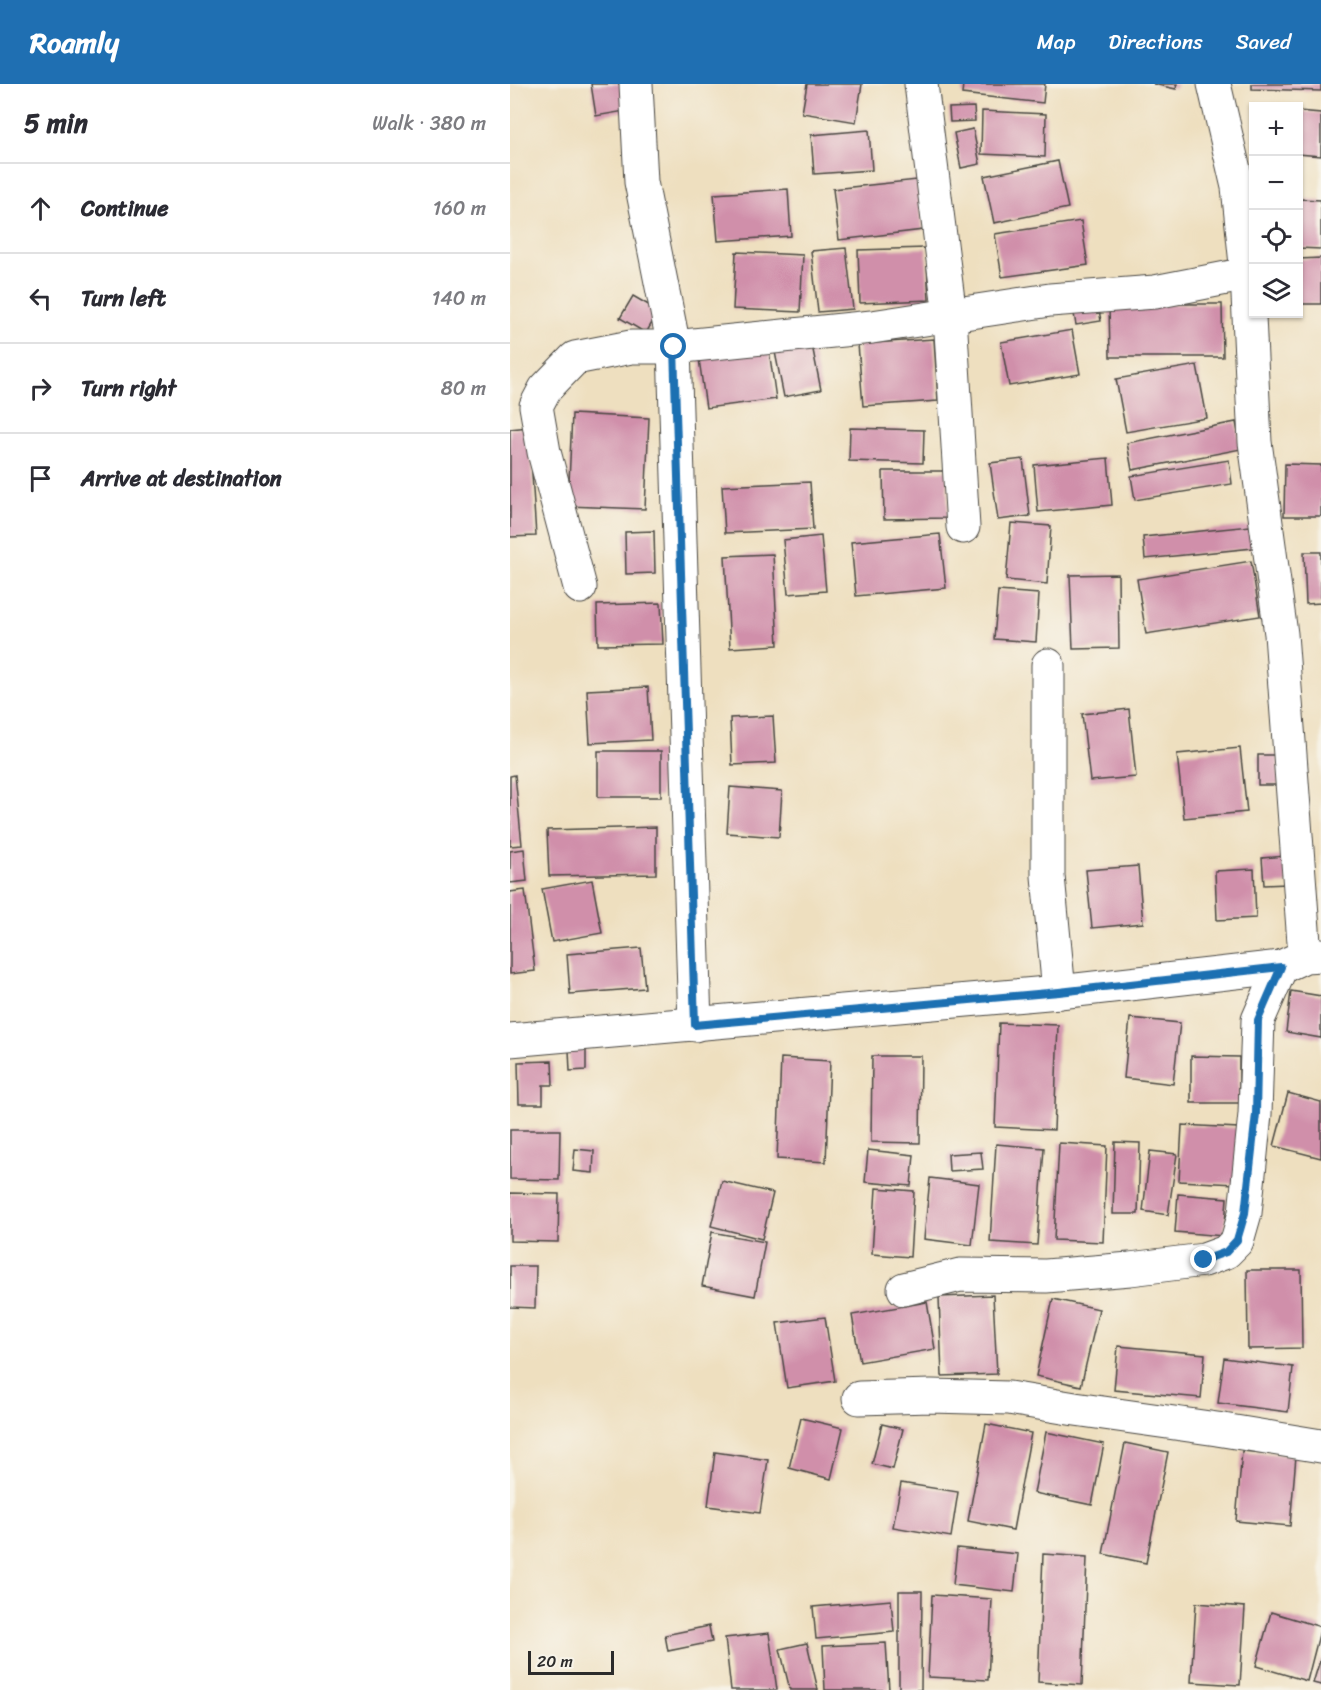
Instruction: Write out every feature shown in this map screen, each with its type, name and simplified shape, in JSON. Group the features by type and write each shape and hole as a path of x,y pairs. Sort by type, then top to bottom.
{"street":[{"path":"636,84 640,182 674,347 695,1025"},
{"path":"921,84 950,316 963,527"},
{"path":"904,1289 960,1275 1046,1276 1204,1260 1226,1252 1237,1240 1245,1213 1256,1114 1258,1020 1302,959 1281,634 1255,442 1247,274 1238,187 1214,84"},
{"path":"580,587 544,452 536,406 544,389 575,358 631,347 674,347 872,327 1050,300 1155,292 1247,274"},
{"path":"1048,665 1048,876 1059,992"},
{"path":"510,1040 1059,992 1302,959"},
{"path":"859,1398 931,1396 1009,1398 1217,1428 1321,1446"}],"building":[{"path":"591,84 627,84 631,110 596,116"},
{"path":"807,84 862,84 856,122 802,113"},
{"path":"963,84 1045,84 1043,103 962,94"},
{"path":"1153,84 1177,84 1176,89"},
{"path":"1252,84 1321,84 1321,91 1252,89"},
{"path":"974,107 975,121 950,122 949,108"},
{"path":"982,111 1046,114 1045,157 981,154"},
{"path":"1303,111 1321,113 1321,156 1303,154"},
{"path":"973,129 980,164 961,168 954,133"},
{"path":"869,130 872,170 814,174 811,135"},
{"path":"1058,161 1068,208 994,223 984,176"},
{"path":"917,180 923,230 839,240 833,189"},
{"path":"788,189 791,236 718,241 714,194"},
{"path":"1303,199 1321,200 1321,249 1303,248"},
{"path":"1081,221 1088,265 1002,277 995,234"},
{"path":"846,248 853,309 818,312 811,251"},
{"path":"926,248 929,300 860,303 858,250"},
{"path":"736,252 803,255 800,312 733,309"},
{"path":"1321,258 1321,304 1303,304 1303,259"},
{"path":"633,296 659,311 646,333 620,318"},
{"path":"1097,299 1101,321 1076,325 1072,303"},
{"path":"1109,304 1222,304 1223,357 1110,357"},
{"path":"1072,330 1080,374 1009,386 1001,342"},
{"path":"810,335 821,390 784,397 773,342"},
{"path":"934,339 938,401 863,406 858,344"},
{"path":"768,343 776,399 706,408 698,352"},
{"path":"1197,365 1207,418 1126,432 1116,379"},
{"path":"572,414 649,418 645,509 568,506"},
{"path":"1236,422 1241,449 1132,470 1127,443"},
{"path":"529,427 536,536 510,537 510,429"},
{"path":"850,428 924,430 923,463 849,461"},
{"path":"1108,458 1112,505 1038,512 1034,465"},
{"path":"1023,459 1030,516 998,520 990,463"},
{"path":"1229,460 1232,484 1135,500 1131,476"},
{"path":"1285,464 1321,465 1321,516 1284,516"},
{"path":"883,471 947,471 948,518 884,519"},
{"path":"810,482 813,529 725,533 722,486"},
{"path":"1011,523 1051,526 1047,584 1006,580"},
{"path":"1250,526 1253,548 1145,559 1143,537"},
{"path":"654,531 655,573 626,574 625,532"},
{"path":"940,534 946,588 856,596 851,542"},
{"path":"821,536 826,591 788,594 783,540"},
{"path":"1304,552 1321,552 1321,603 1306,604"},
{"path":"773,554 778,645 730,648 725,556"},
{"path":"1251,561 1260,616 1146,634 1137,579"},
{"path":"1118,574 1119,648 1073,649 1070,575"},
{"path":"998,591 1039,594 1036,642 994,639"},
{"path":"661,603 663,644 598,645 597,605"},
{"path":"648,687 651,740 590,743 587,690"},
{"path":"1129,709 1136,777 1090,781 1082,714"},
{"path":"773,716 776,763 732,765 730,718"},
{"path":"1240,748 1247,812 1184,818 1177,754"},
{"path":"598,751 661,751 661,797 598,797"},
{"path":"1258,755 1278,755 1279,785 1258,785"},
{"path":"515,775 522,845 510,846 510,776"},
{"path":"730,787 782,791 779,837 727,833"},
{"path":"656,827 656,874 549,876 547,830"},
{"path":"524,849 527,881 510,883 510,851"},
{"path":"1285,856 1287,884 1264,885 1262,858"},
{"path":"1138,866 1143,923 1092,928 1086,870"},
{"path":"1254,869 1256,918 1217,920 1215,871"},
{"path":"592,880 602,933 552,942 542,889"},
{"path":"525,890 535,971 510,974 510,892"},
{"path":"641,948 645,988 570,994 567,954"},
{"path":"1291,991 1321,996 1321,1038 1286,1032"},
{"path":"1130,1018 1180,1023 1173,1084 1124,1078"},
{"path":"999,1023 1058,1025 1054,1130 995,1127"},
{"path":"569,1050 586,1050 586,1070 570,1071"},
{"path":"872,1056 921,1056 920,1143 871,1142"},
{"path":"1191,1056 1239,1057 1239,1103 1191,1103"},
{"path":"781,1058 830,1061 826,1162 777,1159"},
{"path":"552,1061 553,1085 543,1085 543,1104 519,1104 518,1062"},
{"path":"1288,1093 1321,1102 1321,1158 1274,1146"},
{"path":"1182,1125 1238,1128 1235,1184 1179,1181"},
{"path":"510,1130 560,1130 559,1180 510,1179"},
{"path":"1115,1142 1140,1143 1138,1214 1113,1214"},
{"path":"1059,1143 1107,1146 1103,1242 1054,1240"},
{"path":"996,1144 1044,1148 1037,1245 990,1242"},
{"path":"575,1149 594,1151 593,1173 573,1171"},
{"path":"868,1150 914,1155 911,1186 865,1182"},
{"path":"1150,1151 1177,1154 1168,1215 1143,1211"},
{"path":"981,1152 983,1169 949,1171 948,1154"},
{"path":"930,1178 979,1184 972,1245 924,1239"},
{"path":"722,1181 773,1193 762,1239 711,1226"},
{"path":"876,1188 914,1191 910,1257 872,1254"},
{"path":"510,1193 559,1194 558,1242 510,1241"},
{"path":"1178,1194 1227,1198 1224,1236 1175,1232"},
{"path":"712,1232 765,1242 755,1296 702,1286"},
{"path":"510,1266 536,1266 535,1308 510,1307"},
{"path":"1247,1270 1301,1270 1302,1348 1248,1349"},
{"path":"993,1295 997,1374 942,1376 939,1297"},
{"path":"1053,1299 1099,1309 1081,1386 1036,1376"},
{"path":"927,1302 935,1349 860,1362 852,1315"},
{"path":"825,1317 835,1381 787,1388 777,1323"},
{"path":"1118,1346 1205,1354 1201,1398 1114,1390"},
{"path":"1224,1358 1293,1367 1288,1412 1218,1403"},
{"path":"801,1418 843,1428 831,1479 789,1468"},
{"path":"882,1424 903,1429 893,1469 872,1464"},
{"path":"986,1424 1031,1433 1013,1530 968,1521"},
{"path":"1046,1432 1104,1444 1092,1505 1034,1493"},
{"path":"1125,1443 1168,1452 1146,1563 1103,1554"},
{"path":"1242,1451 1296,1456 1290,1526 1236,1521"},
{"path":"715,1452 768,1460 760,1513 708,1506"},
{"path":"901,1483 958,1492 951,1537 893,1527"},
{"path":"957,1548 1018,1554 1014,1592 953,1585"},
{"path":"1043,1554 1087,1557 1082,1685 1038,1682"},
{"path":"899,1591 922,1591 921,1690 899,1690"},
{"path":"932,1595 992,1599 988,1680 928,1677"},
{"path":"891,1600 894,1632 816,1639 813,1607"},
{"path":"1196,1603 1245,1607 1240,1685 1191,1682"},
{"path":"1271,1612 1321,1627 1307,1681 1256,1666"},
{"path":"709,1626 712,1642 668,1651 665,1635"},
{"path":"769,1633 777,1690 731,1690 725,1638"},
{"path":"807,1643 818,1690 790,1690 780,1649"},
{"path":"886,1643 889,1690 825,1690 823,1646"},
{"path":"1321,1657 1321,1685 1313,1683"}],"route":[{"path":"674,347 695,1025 1059,992 1281,967 1258,1020 1256,1114 1245,1213 1237,1240 1226,1252 1204,1260"}]}
